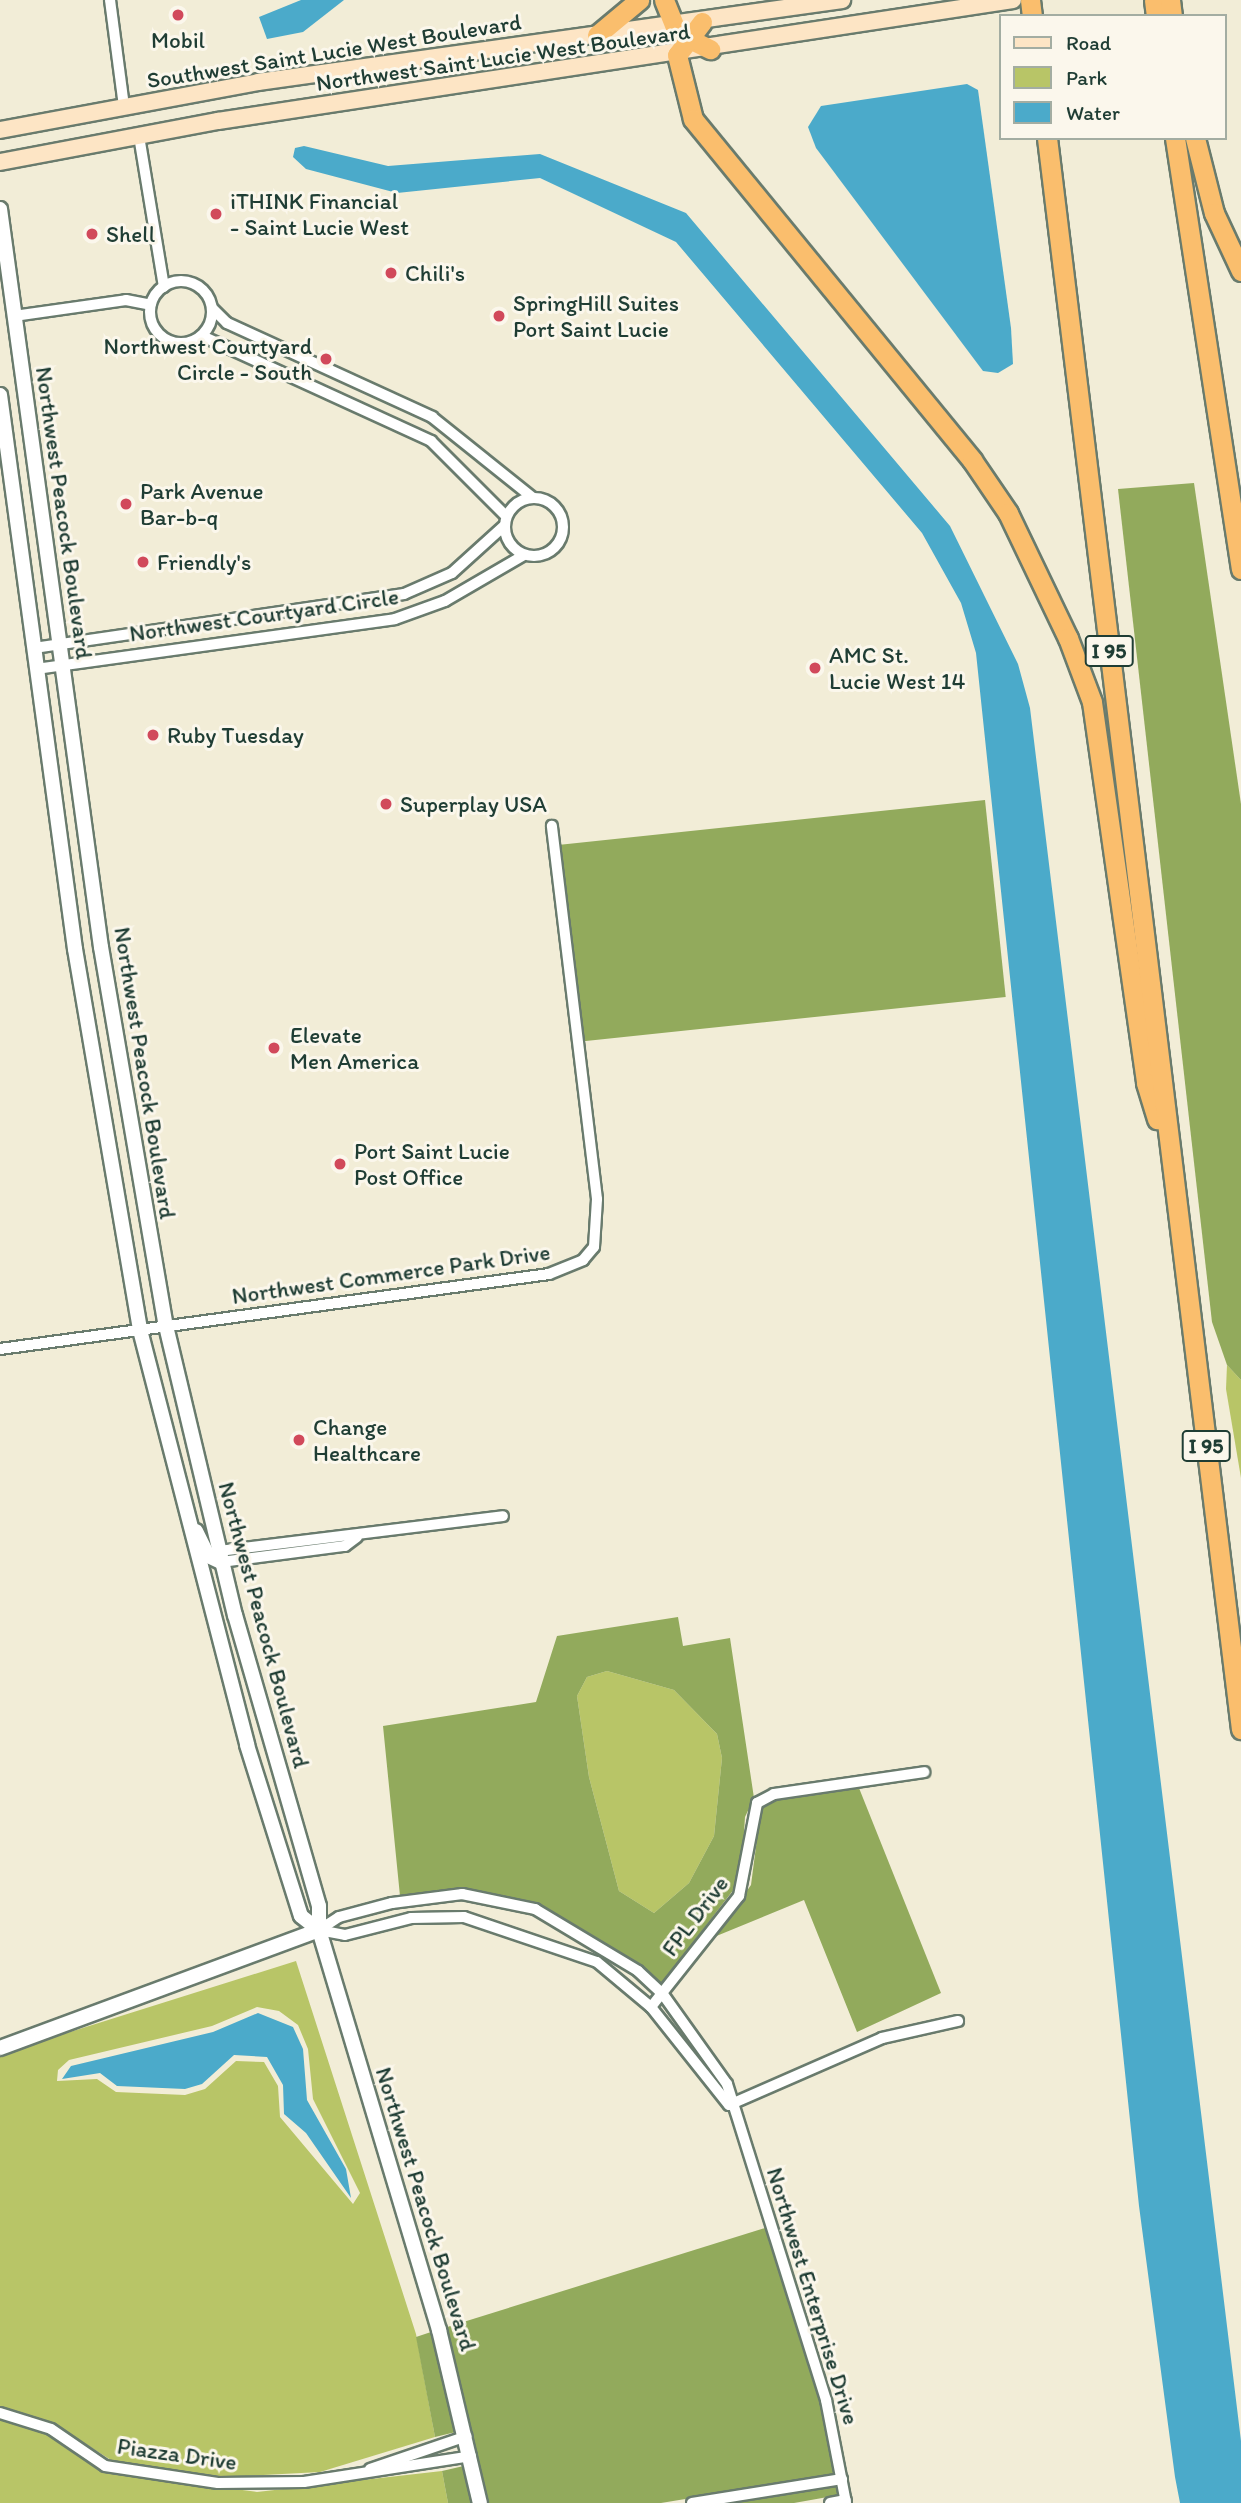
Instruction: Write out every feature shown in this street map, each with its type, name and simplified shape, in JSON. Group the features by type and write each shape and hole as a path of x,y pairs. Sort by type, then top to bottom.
{"highway":[{"path":"597,35 639,0"},
{"path":"664,0 678,40 694,119 972,460 1043,580 1092,702 1146,1083 1171,1163"},
{"path":"678,40 702,22"},
{"path":"678,40 710,49"},
{"name":"I 95","path":"1047,140 1241,1729"},
{"path":"1175,140 1241,569"},
{"path":"1196,140 1214,214 1241,271"}],"main road":[{"path":"702,22 842,0"},
{"name":"Northwest Saint Lucie West Boulevard","path":"710,49 1013,0"},
{"name":"Southwest Saint Lucie West Boulevard","path":"0,130 392,61 597,35 678,40"},
{"name":"Northwest Saint Lucie West Boulevard","path":"0,162 678,40"}],"street":[{"path":"110,0 124,107"},
{"path":"139,136 164,287 151,305 152,325 165,339 185,344 202,336 213,309"},
{"name":"Northwest Peacock Boulevard","path":"0,209 58,644 131,1144 166,1326 220,1557 319,1909 320,1930 467,2436 480,2503"},
{"path":"164,287 194,284 227,323 354,380 451,429 510,485 557,509 562,536 551,550 524,555 511,546 505,521 449,452 345,400 202,336"},
{"path":"14,316 125,300 151,305"},
{"path":"345,400 354,380"},
{"name":"Northwest Peacock Boulevard","path":"0,396 94,1075 140,1330 168,1448 251,1758 301,1916 320,1930"},
{"path":"505,521 532,497"},
{"name":"Northwest Courtyard Circle","path":"34,648 404,594 452,573 505,521"},
{"name":"Northwest Courtyard Circle","path":"36,669 209,646 422,612 524,555"},
{"path":"206,624 209,646"},
{"name":"Northwest Commerce Park Drive","path":"0,1349 549,1274 567,1270 594,1247 597,1199 552,826"},
{"path":"168,1448 181,1467 201,1546 220,1557 345,1546 357,1537 503,1516"},
{"name":"FPL Drive","path":"651,2007 743,1889 757,1803 774,1794 924,1772"},
{"name":"Northwest Enterprise Drive","path":"320,1930 338,1917 392,1903 462,1894 535,1909 638,1970 662,1993 727,2084 729,2105 826,2400 846,2502"},
{"name":"Northwest Enterprise Drive","path":"320,1930 345,1935 411,1918 464,1917 597,1962 651,2007 729,2105"},
{"path":"0,2048 320,1930"},
{"path":"729,2105 882,2038 958,2021"},
{"name":"Piazza Drive","path":"0,2413 51,2429 116,2469 245,2486 361,2473 471,2456"},
{"name":"Piazza Drive","path":"361,2473 467,2436"},
{"path":"692,2503 842,2479"},
{"path":"830,2503 846,2502"}],"green space":[{"path":"1194,483 1241,804 1241,1380 1227,1365 1212,1322 1118,489"},
{"path":"985,800 1006,997 581,1042 560,845"},
{"path":"1227,1365 1241,1380 1241,1478 1226,1389"},
{"path":"678,1617 683,1646 730,1638 754,1798 745,1817 741,1880 661,1984 535,1902 463,1888 400,1896 383,1726 536,1702 557,1636","holes":["607,1671 674,1690 717,1734 722,1758 714,1836 689,1883 654,1913 619,1891 589,1777 577,1696 587,1677"]},
{"path":"607,1671 674,1690 717,1734 722,1758 714,1836 689,1883 654,1913 619,1891 589,1777 577,1696 587,1677"},
{"path":"859,1788 941,1993 857,2032 804,1900 714,1937 751,1885 761,1808 776,1800"},
{"path":"296,1961 416,2334 435,2437 320,2472 226,2477 114,2462 53,2423 0,2407 0,2054","holes":["257,2007 279,2011 298,2025 308,2049 313,2099 360,2193 353,2204 280,2117 278,2086 264,2062 236,2061 205,2089 185,2095 116,2092 97,2079 57,2081 58,2070 69,2060 212,2026"]},
{"path":"765,2228 821,2401 836,2474 661,2503 486,2503 444,2328"},
{"path":"434,2331 460,2431 435,2437 416,2337"},
{"path":"0,2419 49,2435 110,2473 257,2492 442,2471 448,2503 0,2503"},
{"path":"468,2465 475,2503 448,2503 442,2471"},
{"path":"838,2486 839,2495 794,2503 736,2503"}],"water":[{"path":"301,0 344,0 303,32 267,39 259,17"},
{"path":"967,84 978,90 1011,328 1013,364 998,373 983,371 816,148 808,127 821,106"},
{"path":"304,146 388,166 540,154 686,213 950,526 1018,664 1030,708 1241,2441 1241,2503 1180,2503 1175,2477 1139,2206 976,653 961,603 922,533 676,242 540,178 397,193 306,169 293,157 295,148"},
{"path":"258,2013 293,2027 303,2049 307,2100 346,2169 351,2198 306,2133 284,2114 283,2085 267,2057 234,2055 202,2084 185,2089 117,2086 100,2073 62,2079 71,2066 213,2032"}],"place":[{"name":"Mobil","path":"178,15"},
{"name":"iTHINK Financial - Saint Lucie West","path":"216,214"},
{"name":"Shell","path":"92,234"},
{"name":"Chili's","path":"391,273"},
{"name":"SpringHill Suites Port Saint Lucie","path":"499,316"},
{"name":"Northwest Courtyard Circle - South","path":"326,359"},
{"name":"Park Avenue Bar-b-q","path":"126,504"},
{"name":"Friendly's","path":"143,562"},
{"name":"AMC St. Lucie West 14","path":"815,668"},
{"name":"Ruby Tuesday","path":"153,735"},
{"name":"Superplay USA","path":"386,804"},
{"name":"Elevate Men America","path":"274,1048"},
{"name":"Port Saint Lucie Post Office","path":"340,1164"},
{"name":"Change Healthcare","path":"299,1440"}]}
